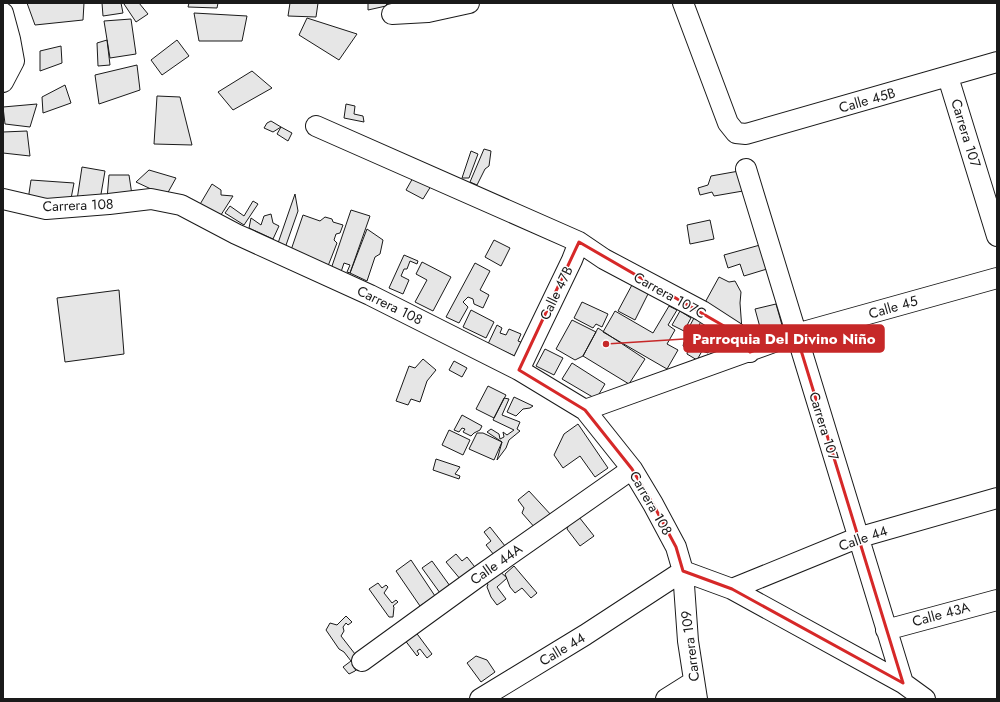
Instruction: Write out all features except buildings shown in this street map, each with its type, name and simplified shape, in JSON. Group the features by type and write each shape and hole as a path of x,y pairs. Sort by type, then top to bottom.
{"street":[{"path":"392,14 428,12 469,3"},
{"name":"Calle 45B","path":"686,11 728,123 736,133 746,134 997,62"},
{"path":"3,13 14,61 3,82"},
{"name":"Carrera 107","path":"948,77 997,236"},
{"path":"316,126 579,242"},
{"name":"Carrera 107","path":"746,169 903,683"},
{"name":"Carrera 108","path":"3,199 46,209 151,199 180,205 236,234 370,295 519,370 585,410 632,469 676,547 683,571 684,593"},
{"name":"Carrera 107C","path":"579,242 604,259 702,312 736,333 744,341 750,352"},
{"name":"Calle 47B","path":"519,370 572,260 579,242"},
{"name":"Calle 45","path":"585,410 750,352 796,334 997,279"},
{"name":"Calle 44A","path":"362,661 632,469"},
{"name":"Calle 44","path":"732,589 858,538 997,498"},
{"path":"683,571 732,589 903,683 925,699"},
{"name":"Calle 44","path":"480,699 585,635 683,571"},
{"name":"Carrera 109","path":"684,593 688,641 695,690"},
{"name":"Calle 43A","path":"886,630 997,600"},
{"path":"666,699 695,690"}],"highlighted area":[{"path":"579,242 736,333 750,352 796,334 903,683 732,589 683,571 676,547 632,469 585,410 519,370"}],"place":[{"name":"Parroquia Del Divino Niño","path":"606,344"}]}
